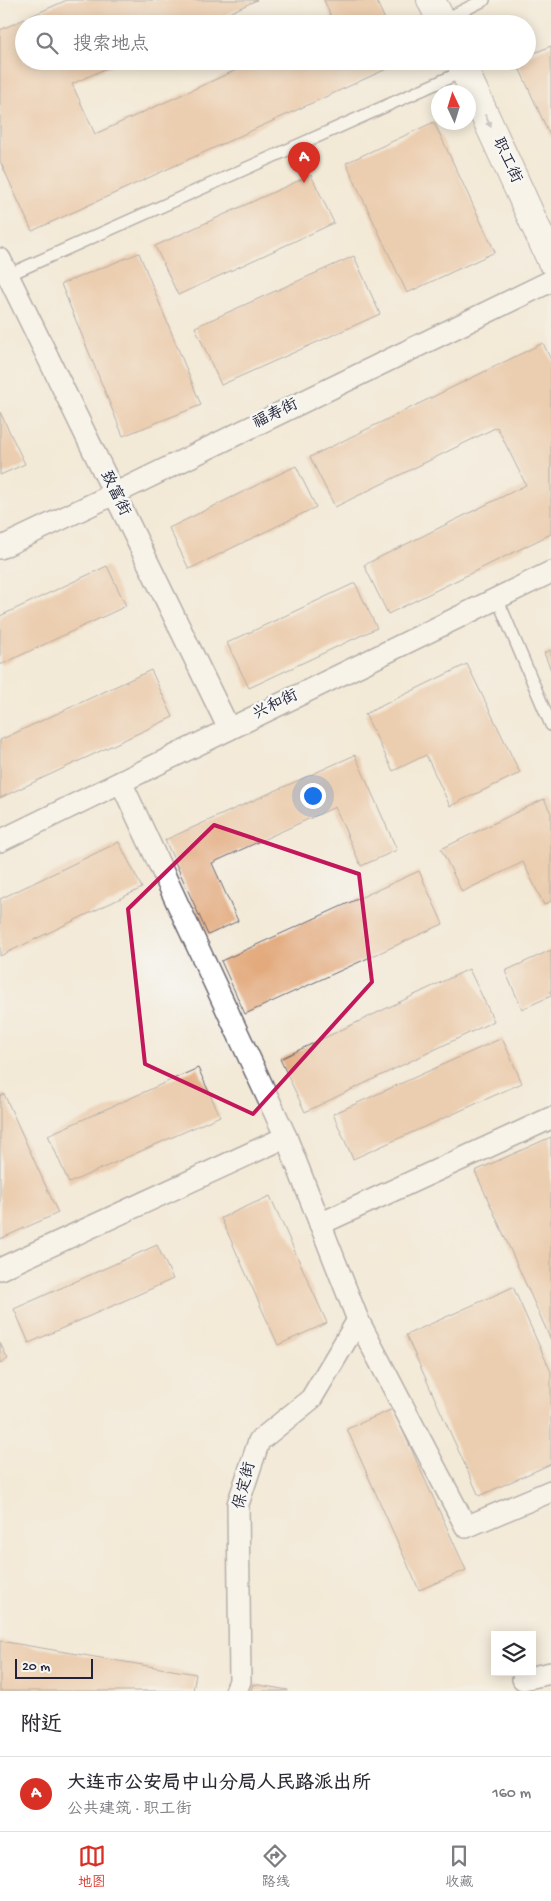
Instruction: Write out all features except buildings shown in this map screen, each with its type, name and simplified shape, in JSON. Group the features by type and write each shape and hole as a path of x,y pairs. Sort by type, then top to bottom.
{"street":[{"name":"职工街","path":"464,70 551,260"},
{"name":"致富街","path":"4,267 229,729"},
{"name":"福寿街","path":"0,548 551,281"},
{"name":"兴和街","path":"0,841 551,572"},
{"path":"121,782 286,1137 358,1320 466,1527 551,1491"},
{"path":"320,1224 551,1118"},
{"path":"0,1269 286,1137"},
{"name":"保定街","path":"236,1691 240,1681 238,1504 259,1441 311,1399 358,1320"},
{"path":"523,1679 551,1673"}],"lane":[{"path":"439,15 484,0"},
{"path":"4,267 453,70"},
{"path":"496,598 551,725"}],"highlighted area":[{"path":"214,825 359,874 372,982 253,1114 145,1064 128,909"}],"place":[{"name":"大连市公安局中山分局人民路派出所","path":"304,183"}]}
